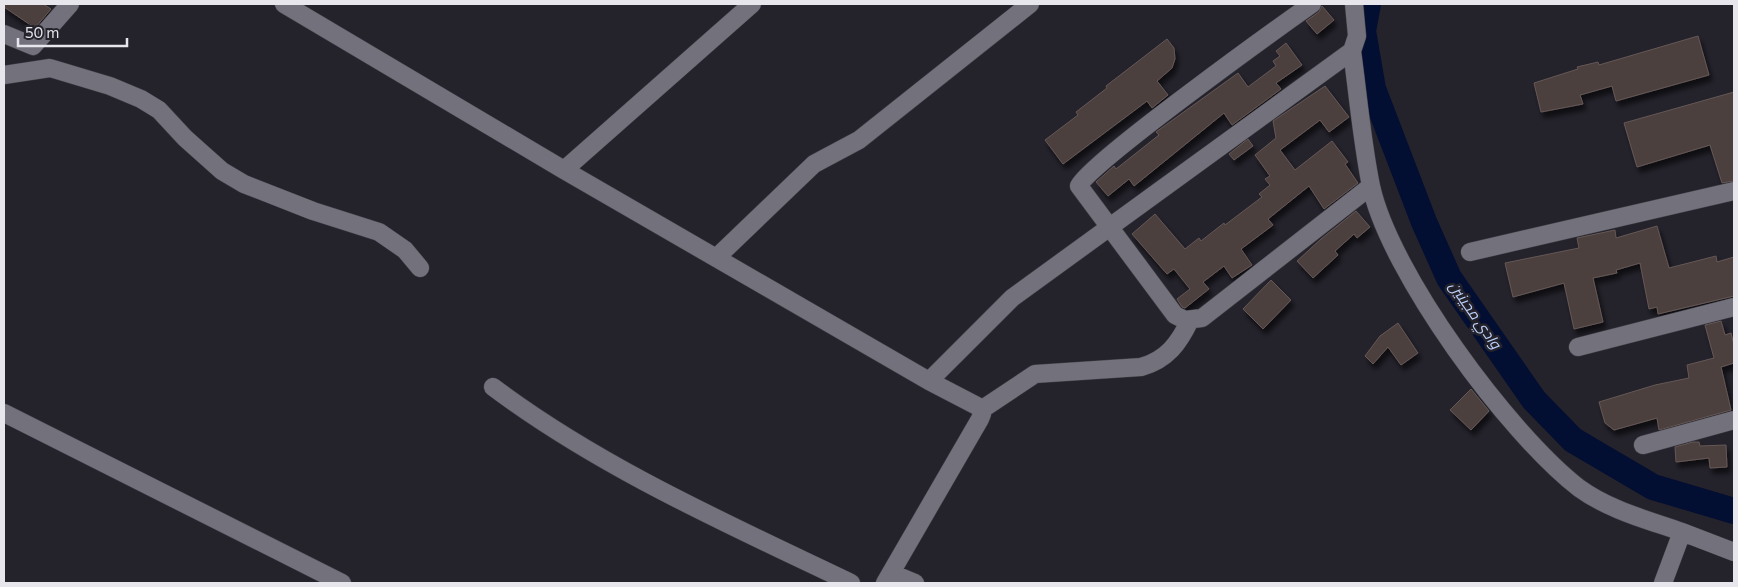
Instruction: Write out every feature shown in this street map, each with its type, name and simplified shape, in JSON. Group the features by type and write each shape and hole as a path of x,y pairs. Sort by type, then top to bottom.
{"street":[{"path":"4,34 33,46 70,4"},
{"path":"284,4 564,170 981,410"},
{"path":"564,170 752,4"},
{"path":"716,258 814,164 859,140 1030,4"},
{"path":"1312,4 1204,83 1083,177 1079,186 1175,315 1180,319 1190,320 1202,318 1371,186"},
{"path":"1354,4 1356,36 1352,51 1371,186 1385,227 1402,264 1469,367 1527,439 1580,488 1607,505 1734,552"},
{"path":"929,381 1012,298 1111,227 1211,151 1352,51"},
{"path":"4,75 50,68 110,86 140,99 159,110 185,138 222,171 244,184 305,208 379,232 405,250 420,268"},
{"path":"1470,252 1734,191"},
{"path":"1578,347 1734,307"},
{"path":"916,583 888,578 980,418 981,410 1036,374 1141,368 1151,364 1174,349 1190,320"},
{"path":"493,387 535,416 637,478 699,511 851,583"},
{"path":"4,413 342,583"},
{"path":"1642,445 1734,420"},
{"path":"1663,583 1682,532"}],"building":[{"path":"4,4 43,4 51,9 35,28 4,7"},
{"path":"1322,6 1334,20 1317,34 1306,21 1319,12"},
{"path":"1698,36 1709,75 1616,101 1612,86 1580,95 1583,104 1541,112 1534,83 1578,69 1577,67 1598,62 1599,65"},
{"path":"1167,39 1174,48 1175,59 1172,68 1157,81 1168,95 1152,108 1147,101 1063,164 1045,140 1078,115 1076,112 1107,88 1106,86"},
{"path":"1286,43 1302,65 1276,83 1281,89 1232,125 1224,113 1134,186 1129,179 1108,196 1096,182 1114,166 1116,169 1159,135 1156,132 1238,73 1248,87 1276,66 1273,61 1280,56 1276,51"},
{"path":"1325,86 1349,117 1329,132 1320,120 1280,150 1295,170 1332,141 1348,162 1345,164 1358,183 1324,209 1309,186 1268,219 1273,225 1241,249 1252,265 1232,278 1224,266 1203,282 1209,289 1185,308 1182,307 1177,299 1190,289 1174,269 1167,274 1132,234 1155,214 1185,249 1199,238 1201,241 1224,223 1225,225 1262,197 1259,194 1270,185 1265,179 1270,176 1255,155 1276,138 1273,121"},
{"path":"1734,92 1734,181 1722,183 1710,145 1637,167 1624,123"},
{"path":"1248,139 1253,146 1234,160 1229,154"},
{"path":"1356,211 1370,227 1357,238 1354,234 1335,251 1338,255 1313,278 1297,261"},
{"path":"1657,226 1669,268 1716,256 1717,262 1734,257 1734,296 1658,314 1657,307 1649,309 1640,263 1616,270 1617,273 1593,278 1603,322 1574,329 1564,283 1513,297 1505,263 1579,248 1577,238 1615,230 1616,238"},
{"path":"1271,280 1291,300 1263,329 1243,309"},
{"path":"1721,321 1725,335 1731,333 1734,345 1734,363 1721,367 1731,410 1659,430 1657,418 1614,430 1605,423 1599,402 1655,385 1689,378 1687,365 1714,358 1705,325"},
{"path":"1398,323 1418,353 1401,365 1388,347 1373,364 1365,356 1380,336"},
{"path":"1471,389 1489,411 1471,430 1450,410"},
{"path":"1699,442 1700,446 1726,445 1727,467 1710,468 1709,458 1676,462 1675,447"}],"waterway":[{"name":"وادي مجينين","path":"1368,4 1363,31 1373,89 1424,222 1449,278 1534,400 1573,440 1653,487 1734,511"}]}
